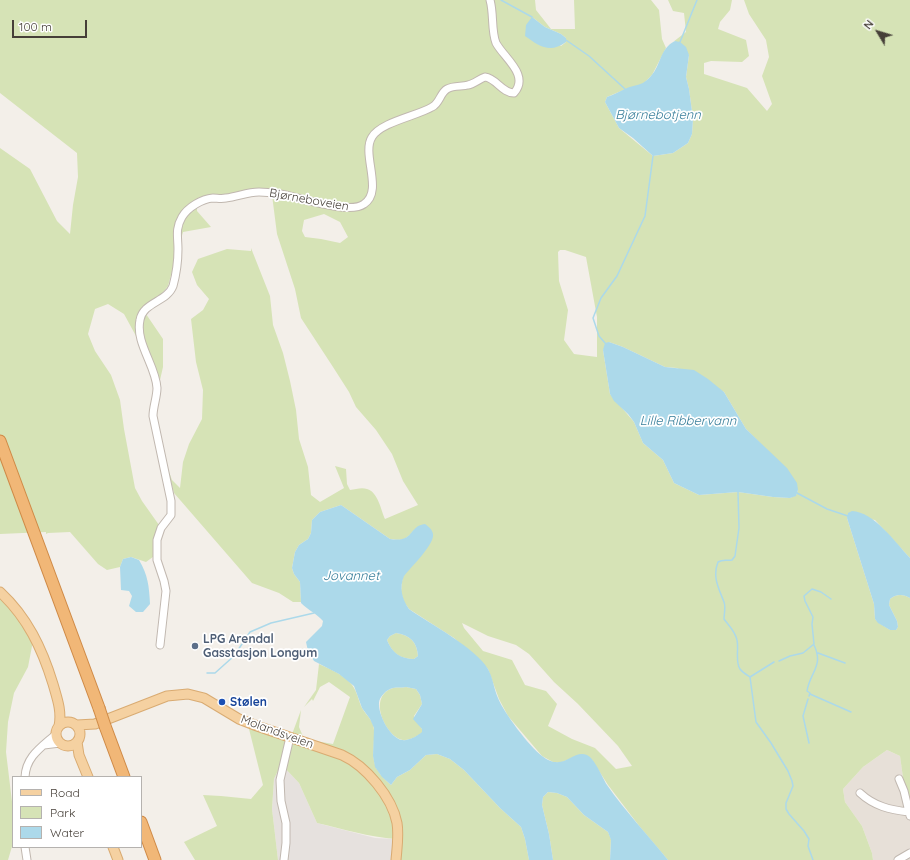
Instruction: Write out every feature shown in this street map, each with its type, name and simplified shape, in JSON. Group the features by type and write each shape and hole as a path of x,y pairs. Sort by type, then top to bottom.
{"highway":[{"path":"0,441 95,710 116,776"},
{"path":"0,463 95,710"},
{"path":"100,726 124,776"},
{"path":"142,825 155,860"},
{"path":"142,847 147,860"}],"main road":[{"path":"0,592 17,610 34,634 44,657 59,703 80,730 79,755 88,776"},
{"name":"Molandsveien","path":"79,739 100,726 168,696 188,694 204,698 239,719 342,755 357,763 364,769 381,791 390,804 396,817 398,831 396,860"},
{"path":"59,703 57,738 75,756 84,776"},
{"path":"57,730 64,722 74,723"},
{"name":"Molandsveien","path":"74,723 100,726"},
{"path":"63,745 74,745 79,739"},
{"path":"113,848 118,860"},
{"path":"116,848 122,860"}],"street":[{"name":"Bjørneboveien","path":"160,645 166,591 157,560 157,540 161,528 171,515 171,501 153,416 153,407 157,389 139,328 140,319 143,312 172,288 177,255 177,230 183,216 192,206 203,201 213,198 226,198 248,193 280,194 315,203 344,208 354,208 368,202 372,193 369,148 373,135 405,118 435,106 446,89 450,87 469,85 485,76 491,78 509,92 514,93 518,89 520,81 516,69 496,43 493,10 490,0"},
{"path":"25,776 27,766 31,758 57,730"},
{"path":"284,860 286,823 281,801 280,780 290,737"},
{"path":"44,745 63,745"},
{"path":"860,793 876,805 910,814 899,779"},
{"path":"25,848 27,860"},
{"path":"898,860 910,853"}],"shaded area":[{"path":"887,750 900,756 904,785 910,803 910,860 873,860 872,853 862,826 845,802 843,789 863,767"},
{"path":"281,764 299,783 317,823 375,838 396,839 400,860 278,860 272,809 274,779"}],"green space":[{"path":"0,0 535,0 536,10 551,29 575,29 574,0 651,0 659,10 662,39 666,48 652,75 642,85 626,89 607,97 605,102 619,128 653,156 673,153 688,143 692,134 693,119 686,77 689,55 675,41 673,42 686,32 684,13 673,11 668,0 732,0 730,10 720,22 718,29 746,40 749,56 742,62 711,61 704,63 704,74 747,88 767,111 772,104 762,76 769,57 766,40 749,14 744,0 910,0 910,558 875,520 848,516 847,518 874,604 875,619 890,630 896,630 898,627 897,621 889,605 890,599 900,595 910,598 910,803 904,785 900,756 887,750 863,767 843,789 845,802 862,826 872,853 873,860 668,860 640,827 608,785 592,760 579,755 560,763 553,762 542,756 508,716 499,699 488,669 454,638 409,609 404,602 401,592 402,581 415,529 404,539 390,539 341,505 320,512 312,520 311,533 308,539 299,545 295,552 292,568 294,574 300,582 301,602 293,602 279,593 252,583 174,493 166,464 172,480 180,488 183,462 189,444 202,419 203,390 196,362 191,319 203,310 209,299 197,285 192,272 198,259 227,249 251,251 251,248 270,296 273,325 283,353 290,381 296,410 299,439 308,467 311,495 320,502 344,488 335,466 346,469 347,484 350,490 365,488 374,494 379,502 385,519 418,505 403,481 392,454 376,430 356,407 349,392 301,318 295,289 277,234 272,195 252,192 197,204 197,211 211,227 183,232 168,286 146,314 163,339 163,367 160,380 124,314 108,304 95,309 88,334 95,351 111,375 120,400 135,488 142,501 159,525 157,554 146,562 131,557 123,559 120,567 107,570 98,564 70,532 46,534 46,532 0,534 0,148 30,169 57,221 70,234 78,177 77,153 0,93","holes":["532,17 545,27 561,34 566,38 566,42 561,46","324,214 340,222 348,237 340,243 305,237 302,231 304,220","560,250 565,250 586,257 597,317 597,357 574,354 564,340 568,310 559,281 558,252","609,342 665,367 677,368 724,392 746,429 765,448 798,490 796,495 790,498 738,492 699,495 674,483 663,460 643,443 634,422 610,394 603,350","462,623 488,636 516,645 529,654 554,682 578,704 618,746 632,766 616,769 595,748 572,739 548,726 557,704 546,691 525,685 512,660 483,651 464,628"]},
{"path":"0,596 19,619 33,641 28,667 14,693 8,722 6,752 12,802 12,846 8,860 0,860"},
{"path":"396,633 405,635 412,640 416,647 418,656 414,659 409,659 394,652 387,640 390,636"},
{"path":"319,664 344,677 352,684 362,708 374,727 374,760 378,771 383,778 391,785 397,777 410,770 426,755 437,754 450,759 464,770 500,808 521,827 529,860 400,860 396,839 366,835 317,823 299,783 281,764 274,779 272,809 278,860 195,860 184,842 217,826 203,795 251,799 263,785 249,729 291,737 301,710 299,727 304,739 333,744 350,697 329,682 320,687 313,701 312,699 304,707 316,690"},
{"path":"406,687 416,689 420,695 422,704 414,716 422,729 422,733 412,739 405,740 392,734 382,718 380,709 381,700 385,693 393,688"},
{"path":"548,792 557,793 567,797 584,815 608,832 611,839 610,860 553,860 542,805 543,797"}],"water":[{"path":"532,17 545,27 561,34 566,38 566,42 555,48 550,48 535,43 525,36 526,25"},
{"name":"Bjørnebotjenn","path":"675,41 680,42 686,47 689,55 686,77 693,119 692,134 688,143 673,153 653,156 619,128 605,102 607,97 642,83 648,79 654,72 663,52"},
{"name":"Lille Ribbervann","path":"609,342 665,367 694,370 724,392 746,429 787,468 797,483 798,490 796,496 790,498 773,497 738,492 699,495 674,483 663,460 643,443 634,422 614,401 610,394 603,350 605,343"},
{"name":"Jovannet","path":"341,505 390,539 404,539 420,525 425,524 430,528 433,538 430,544 402,580 402,593 409,609 452,637 474,653 482,661 490,672 498,698 511,720 524,737 542,756 550,761 556,762 562,762 582,754 590,757 596,764 614,795 668,860 610,860 611,840 608,832 584,815 567,797 557,793 548,792 543,797 542,805 553,860 529,860 521,827 500,808 464,770 450,759 437,754 426,755 410,770 397,777 391,785 382,777 375,767 373,756 374,728 370,719 362,708 354,686 339,674 314,661 308,651 306,642 322,626 323,621 301,603 300,582 294,574 292,568 295,552 299,545 308,539 311,533 312,520 320,512","holes":["396,633 405,635 412,640 416,647 418,656 414,659 409,659 394,652 387,640 390,636","406,687 416,689 420,695 422,704 413,719 422,729 422,732 415,737 402,740 393,735 386,725 380,713 379,701 388,690"]},
{"path":"852,511 860,513 876,522 891,536 910,558 910,598 900,595 890,599 889,605 897,621 898,627 896,630 890,630 878,623 875,619 874,604 847,518 848,513"},
{"path":"131,557 139,560 148,581 150,604 143,612 136,612 129,606 132,596 129,591 121,590 120,567 123,559"}],"waterway":[{"path":"501,0 532,17"},
{"path":"680,42 697,0"},
{"path":"566,40 589,56 625,89"},
{"path":"605,343 599,336 593,318 601,298 617,276 645,216 653,156"},
{"path":"738,492 739,528 735,556 732,560 723,560 718,562 716,567 717,583 725,604 724,619 736,637 737,659 740,669 750,677 756,722 771,743 788,771 792,781 793,786 786,803 786,809 809,839 808,846 813,860"},
{"path":"797,493 827,509 848,516"},
{"path":"779,661 790,656 803,653 814,644 812,624 813,617 804,596 812,589 821,592 831,599"},
{"path":"207,673 215,673 234,656 250,632 271,623 314,613"},
{"path":"809,696 810,693 807,691 818,658 814,645"},
{"path":"818,653 845,663"},
{"path":"750,677 774,662"},
{"path":"810,694 851,712"},
{"path":"808,699 803,716 809,743"}],"place":[{"name":"LPG Arendal Gasstasjon Longum","path":"195,646"},
{"name":"Stølen","path":"222,702"}]}
